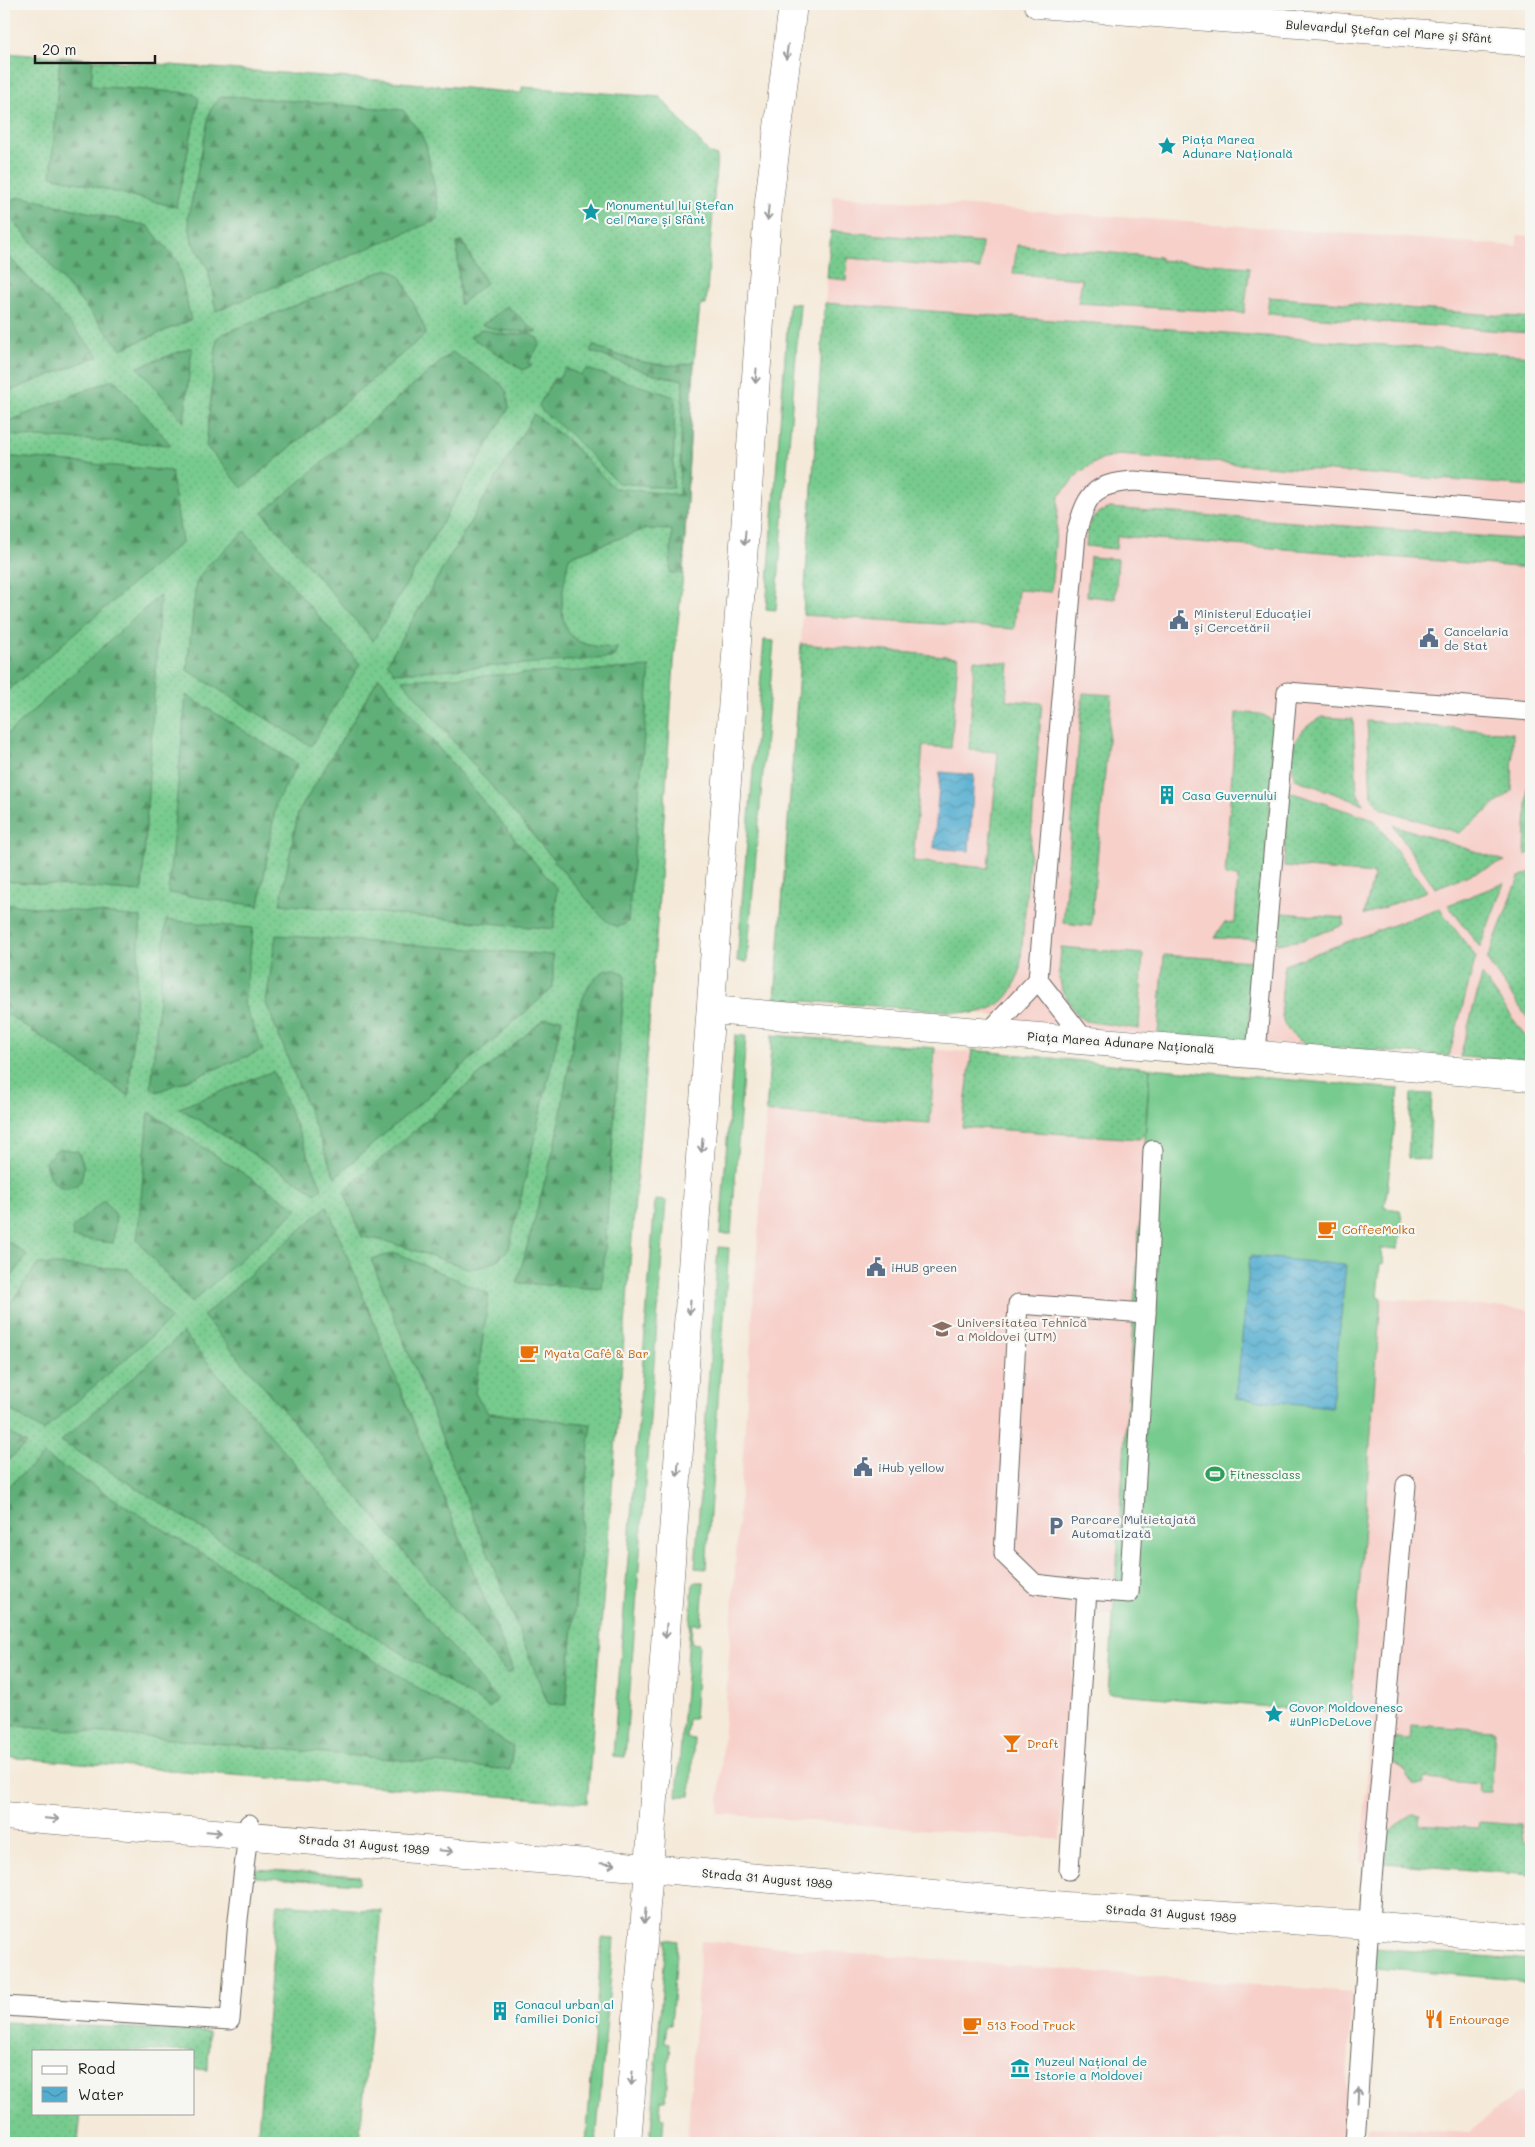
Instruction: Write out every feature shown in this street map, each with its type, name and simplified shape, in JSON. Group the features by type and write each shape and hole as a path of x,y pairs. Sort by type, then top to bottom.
{"main road":[{"path":"627,2143 649,1868 768,210 793,4"},
{"name":"Bulevardul Ștefan cel Mare și Sfânt","path":"1038,4 1531,42"},
{"name":"Piața Marea Adunare Națională","path":"711,1010 1256,1053 1531,1077"},
{"name":"Strada 31 August 1989","path":"4,1816 249,1829 1066,1906 1531,1939"}],"lane":[{"path":"989,1032 1038,980 1076,534 1083,509 1090,496 1102,486 1117,482 1134,481 1531,513"},
{"path":"1256,1053 1287,692 1531,711"},
{"path":"1038,980 1084,1040"},
{"path":"1146,1313 1018,1304 1004,1554 1035,1584 1129,1593 1146,1313 1153,1150"},
{"path":"1355,2143 1369,1926 1406,1485"},
{"path":"1068,1870 1087,1590"},
{"path":"4,2006 230,2020 238,1920 249,1829"}],"shaded area":[{"path":"833,196 1516,246 1518,235 1531,236 1531,1062 1087,1030 973,1013 775,999"},
{"name":"Universitatea Tehnică a Moldovei (UTM)","path":"772,1035 1150,1068 1113,1616 1076,1613 1060,1840 718,1814"},
{"path":"1381,1298 1531,1310 1531,1347 1520,1454 1531,1455 1531,1875 1361,1862 1371,1717 1350,1714"},
{"name":"Muzeul Național de Istorie a Moldovei","path":"701,1941 1352,1992 1344,2143 687,2143"},
{"path":"1519,2092 1531,2092 1531,2143 1367,2143 1368,2126 1468,2133"}],"green space":[{"path":"4,53 379,80 519,93 522,92 522,87 660,97 710,154 717,156 706,305 700,305 694,362 683,574 674,662 658,911 587,1803 4,1757"},
{"path":"60,57 93,59 91,86 193,93 199,99 176,207 51,176"},
{"path":"232,96 403,110 421,134 426,145 439,209 437,220 216,311 208,269 192,242 188,218 210,110 221,97"},
{"path":"22,197 148,226 178,262 191,320 121,349 6,212 6,205 13,199"},
{"path":"831,231 982,243 980,269 848,258 846,280 827,278"},
{"path":"462,241 486,283 460,305 457,243"},
{"path":"1017,245 1250,267 1244,313 1078,303 1082,279 1013,274"},
{"path":"4,251 99,356 4,393"},
{"path":"385,270 392,270 402,278 425,329 425,335 242,488 206,446 217,338 225,333"},
{"path":"1269,297 1531,318 1531,333 1267,314"},
{"path":"789,303 800,304 776,610 766,609"},
{"path":"825,303 1531,356 1531,486 1118,455 1098,461 1080,472 1059,496 1051,592 1018,590 1014,629 803,615"},
{"path":"507,306 537,332 501,331 482,325"},
{"path":"481,329 506,335 529,333 538,339 540,344 528,363 532,365 523,370 470,337"},
{"path":"593,345 603,350 643,362 683,365 694,362 683,574 670,573 672,530 645,529 569,557 564,582 562,608 568,632 576,640 589,645 617,648 615,655 611,658 395,673 387,663 534,414 565,438 614,488 679,495 683,380 649,373 590,351"},
{"path":"192,347 184,422 138,367"},
{"path":"452,352 500,383 507,392 509,408 373,641 263,513"},
{"path":"565,368 581,375 587,369 675,397 673,488 618,483 570,434 542,411 539,405 554,378 558,380"},
{"path":"114,379 171,445 4,435 4,423"},
{"path":"4,456 171,471 182,542 4,694"},
{"path":"1110,508 1531,540 1531,568 1117,536 1116,549 1086,546 1090,522 1097,514"},
{"path":"245,531 360,664 311,746 187,670 196,583 207,566"},
{"path":"1090,557 1118,559 1115,599 1087,596"},
{"path":"160,595 142,892 4,881 4,737"},
{"path":"764,640 774,641 747,962 737,961"},
{"path":"801,644 958,657 951,748 923,746 913,861 988,868 998,752 969,750 974,660 1009,663 1006,700 1042,703 1020,971 1009,995 998,1005 973,1013 775,999"},
{"path":"650,667 628,922 619,926 610,923 602,917 402,680"},
{"path":"379,677 557,889 554,929 280,904 298,813"},
{"path":"1083,693 1112,695 1091,926 1063,923"},
{"path":"186,695 298,764 276,803 259,906 168,893"},
{"path":"1236,713 1260,714 1269,718 1276,728 1259,940 1215,938 1224,923 1235,922 1238,877 1225,876"},
{"path":"1322,717 1353,719 1357,792 1363,804 1295,779 1292,759 1295,742 1305,728"},
{"path":"1367,721 1513,733 1512,791 1459,833 1382,809 1371,796"},
{"path":"1529,758 1531,758 1531,852 1525,855"},
{"path":"1287,791 1374,820 1427,891 1364,915 1374,874 1284,866"},
{"path":"1393,825 1505,861 1435,888"},
{"path":"1531,872 1531,1023 1487,960 1519,877"},
{"path":"1504,883 1480,947 1448,905"},
{"path":"4,904 141,917 129,1096 4,1012"},
{"path":"1439,908 1476,957 1449,1056 1310,1046 1297,1039 1289,1031 1284,1022 1281,1003 1284,965"},
{"path":"1282,913 1344,918 1344,925 1302,940 1277,944"},
{"path":"166,920 253,928 244,1004 263,1050 157,1092 151,1088"},
{"path":"276,935 553,955 553,988 335,1177 266,1003"},
{"path":"1061,947 1143,954 1139,1029 1085,1021 1077,1015 1062,991 1059,974"},
{"path":"1164,955 1254,961 1248,1041 1158,1034"},
{"path":"605,970 616,970 625,974 602,1289 517,1283 557,1137 578,1009 590,983"},
{"path":"1482,975 1531,1044 1531,1062 1460,1057"},
{"path":"544,1019 562,1019 509,1249 500,1258 485,1266 470,1269 386,1241 362,1237 344,1191"},
{"path":"735,1035 746,1036 731,1234 720,1234"},
{"path":"772,1035 935,1048 930,1123 766,1112"},
{"path":"972,1050 1150,1068 1145,1134 1139,1139 962,1127"},
{"path":"1150,1068 1399,1089 1385,1208 1400,1210 1402,1221 1398,1249 1381,1248 1384,1263 1380,1264 1377,1297 1381,1298 1350,1714 1108,1693"},
{"path":"273,1071 322,1188 316,1193 179,1108"},
{"path":"1411,1093 1432,1094 1429,1160 1408,1158"},
{"path":"149,1112 298,1209 191,1303 137,1240"},
{"path":"61,1149 78,1151 84,1166 81,1181 75,1186 68,1188 57,1185 46,1169 45,1162 55,1151"},
{"path":"104,1200 116,1215 113,1243 73,1238 72,1228"},
{"path":"655,1200 666,1201 625,1757 613,1756"},
{"path":"327,1206 513,1670 508,1674 203,1316"},
{"path":"4,1239 27,1255 4,1288"},
{"path":"718,1247 729,1248 706,1569 695,1568"},
{"path":"396,1253 489,1294 475,1393 488,1413 591,1424 566,1705 548,1704 371,1259"},
{"path":"38,1264 128,1269 171,1319 43,1431 4,1406 4,1312"},
{"path":"183,1333 497,1700 490,1708 61,1441"},
{"path":"4,1430 27,1444 4,1464"},
{"path":"44,1455 513,1747 510,1770 4,1724 4,1490"},
{"path":"693,1582 704,1582 701,1624 692,1624 691,1643 699,1644 694,1719 688,1719 686,1738 694,1739 690,1796 677,1796"},
{"path":"1411,1725 1495,1730 1491,1792 1479,1792 1480,1784 1425,1779 1422,1785 1414,1785 1404,1770 1392,1762 1395,1738 1410,1739"},
{"path":"1411,1814 1420,1815 1419,1824 1479,1828 1480,1822 1520,1825 1522,1839 1531,1848 1531,1875 1385,1863 1387,1834"},
{"path":"255,1869 360,1876 359,1884 255,1877"},
{"path":"277,1904 382,1911 359,2143 257,2143"},
{"path":"602,1938 614,1939 596,2143 586,2143"},
{"path":"666,1939 678,1941 671,2025 667,2025 665,2042 670,2043 666,2100 661,2100 660,2117 664,2118 662,2143 650,2143"},
{"path":"1375,1948 1531,1960 1531,1981 1373,1968"},
{"path":"4,2022 209,2032 208,2070 195,2069 195,2050 32,2050 32,2114 81,2114 78,2143 4,2143"}],"water":[{"path":"940,772 974,775 969,851 934,848"},
{"path":"1250,1256 1346,1265 1332,1407 1236,1398"}],"place":[{"name":"Piața Marea Adunare Națională","path":"1167,146"},
{"name":"Monumentul lui Ștefan cel Mare și Sfânt","path":"591,212"},
{"name":"Ministerul Educației și Cercetării","path":"1179,620"},
{"name":"Cancelaria de Stat","path":"1429,638"},
{"name":"Casa Guvernului","path":"1167,795"},
{"name":"CoffeeMolka","path":"1327,1229"},
{"name":"iHUB green","path":"876,1267"},
{"name":"Universitatea Tehnică a Moldovei (UTM)","path":"942,1329"},
{"name":"Myata Café & Bar","path":"529,1353"},
{"name":"iHub yellow","path":"863,1467"},
{"name":"Fitnessclass","path":"1215,1474"},
{"name":"Parcare Multietajată Automatizată","path":"1056,1526"},
{"name":"Covor Moldovenesc #UnPicDeLove","path":"1274,1714"},
{"name":"Draft","path":"1012,1743"},
{"name":"Conacul urban al familiei Donici","path":"500,2011"},
{"name":"Entourage","path":"1434,2019"},
{"name":"513 Food Truck","path":"972,2025"},
{"name":"Muzeul Național de Istorie a Moldovei","path":"1020,2068"}]}
